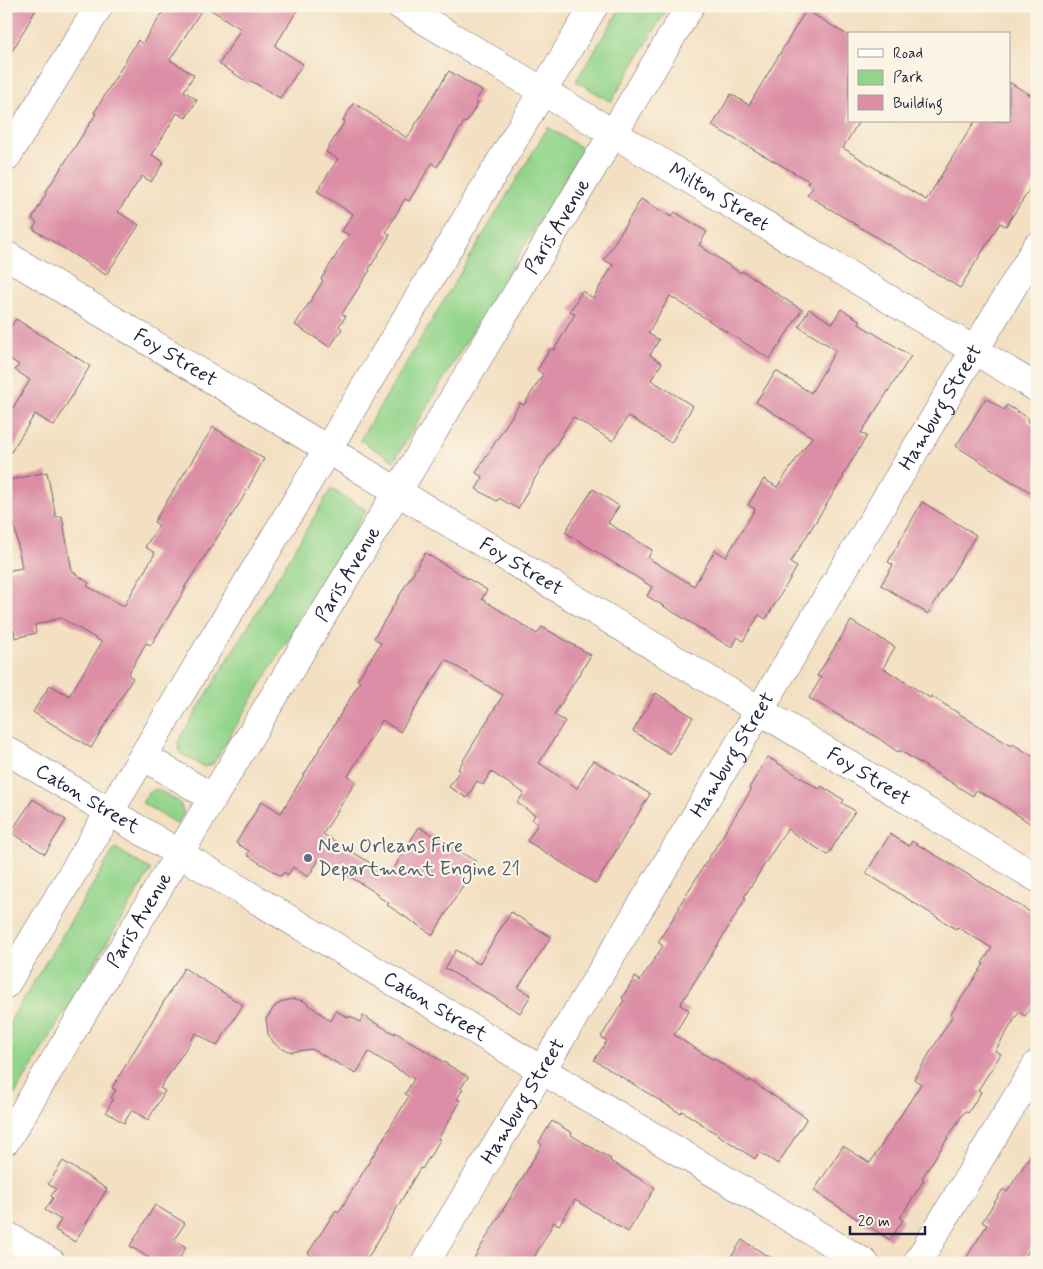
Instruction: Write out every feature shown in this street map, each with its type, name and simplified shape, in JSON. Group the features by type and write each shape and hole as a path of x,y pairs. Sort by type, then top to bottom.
{"street":[{"path":"6,158 99,6"},
{"name":"Milton Street","path":"401,6 1037,388"},
{"path":"6,984 594,6"},
{"name":"Paris Avenue","path":"6,1141 690,6"},
{"name":"Hamburg Street","path":"425,1263 759,711 1037,246"},
{"name":"Foy Street","path":"6,255 1037,878"},
{"name":"Caton Street","path":"6,750 865,1263"},
{"path":"143,756 213,798"},
{"path":"917,1263 1037,1064"},
{"path":"6,1235 52,1263"}],"green space":[{"path":"622,6 669,6 611,102 576,81"},
{"path":"548,127 583,149 394,461 360,440"},
{"path":"331,489 366,510 213,764 204,767 180,753 178,742"},
{"path":"157,789 179,802 184,813 177,824 142,803 148,793"},
{"path":"115,848 151,870 6,1109 6,1028"}],"building":[{"path":"6,6 38,6 6,62"},
{"path":"167,6 204,6 170,60 194,75 184,91 197,100 186,118 177,113 152,155 164,162 151,182 142,176 118,212 139,225 106,275 33,229 37,223 32,219 45,193 96,114 94,113 138,40 142,44"},
{"path":"205,6 300,6 275,46 303,64 280,98 251,81 249,83 219,64 241,29"},
{"path":"806,10 848,35 848,122 858,122 843,148 926,200 974,122 1010,122 1010,83 1037,99 1037,178 1006,226 1000,223 960,288 807,195 813,187 807,183 809,181 712,126 731,94 749,105"},
{"path":"449,71 482,91 475,102 478,103 466,123 464,122 437,167 432,163 409,201 405,199 386,232 390,235 342,314 346,316 339,326 342,329 330,347 295,325 349,235 342,231 353,214 317,191 338,159 326,152 354,103 407,138"},
{"path":"641,199 671,217 675,212 707,232 699,245 740,273 742,271 802,310 770,359 670,296 648,333 659,340 650,355 662,363 651,380 693,406 671,443 628,416 613,441 573,417 518,509 499,498 497,501 476,489 483,477 476,473 520,403 524,405 543,374 537,370 551,348 554,350 575,314 570,311 582,291 593,298 613,265 604,260"},
{"path":"809,309 832,323 841,309 861,321 859,324 911,356 861,433 867,436 790,563 797,567 766,619 759,615 743,641 738,637 732,648 647,596 652,587 565,532 593,489 619,506 608,523 652,550 648,558 694,586 715,550 726,557 755,509 748,505 764,479 777,487 812,437 756,402 776,371 811,393 836,350 799,327"},
{"path":"16,319 90,366 54,426 35,414 6,460 6,419 30,380 15,370 19,365 6,356 6,334"},
{"path":"986,398 1004,410 1007,405 1028,418 1027,421 1037,427 1037,496 956,446"},
{"path":"213,427 264,459 241,501 184,588 186,588 151,645 146,643 128,675 133,678 91,748 33,712 50,685 69,696 102,642 61,618 35,625 36,633 15,638 6,603 6,571 22,568 12,513 6,515 6,481 47,472 56,517 62,516 72,571 89,583 87,586 124,606 155,553 145,547 159,525 154,522"},
{"path":"922,502 976,535 928,614 881,585 893,565 888,562"},
{"path":"425,553 487,590 482,599 537,634 542,627 591,655 554,715 565,721 539,763 577,788 593,760 650,794 596,884 527,841 538,824 532,820 535,815 517,803 524,793 491,772 483,785 477,781 467,798 449,787 503,695 446,660 400,732 382,720 348,776 356,781 323,834 390,875 419,827 477,862 433,935 387,905 389,903 377,896 378,894 320,858 308,877 293,867 288,875 284,872 281,876 247,855 249,851 236,843 262,801 281,813 360,682 357,680 381,643 374,638"},
{"path":"851,621 895,647 883,668 1011,746 1013,744 1037,759 1037,828 997,801 976,790 973,796 899,750 898,752 878,738 809,698 821,678 817,676"},
{"path":"656,693 693,717 670,754 633,731"},
{"path":"768,757 819,789 821,786 844,800 842,803 855,811 828,855 787,829 680,1005 689,1010 674,1035 749,1082 750,1080 807,1118 778,1164 759,1152 755,1159 682,1111 680,1113 594,1060 607,1041 601,1037 624,1000 622,998 635,977 640,981 663,946 658,942 751,790 749,788"},
{"path":"33,799 66,820 45,854 11,832"},
{"path":"890,834 909,846 912,841 1037,916 1037,999 1025,1016 1019,1012 995,1051 1001,1054 978,1090 981,1092 968,1113 965,1111 922,1178 924,1180 900,1218 903,1220 890,1240 814,1191 843,1146 870,1163 921,1084 914,1079 992,948 957,927 956,929 866,873"},
{"path":"511,912 551,937 518,988 531,995 520,1013 445,968 456,950 479,964"},
{"path":"184,968 243,1005 217,1046 196,1033 160,1088 165,1091 148,1120 132,1110 124,1123 106,1112 116,1090 112,1088"},
{"path":"294,999 304,1001 331,1021 336,1011 360,1022 363,1016 395,1034 395,1032 468,1077 457,1099 461,1101 438,1139 440,1140 422,1169 420,1168 365,1263 308,1263 312,1256 308,1253 336,1210 339,1212 409,1096 405,1094 414,1079 369,1052 356,1074 312,1049 292,1052 282,1049 274,1043 268,1034 266,1019 275,1006 284,1001"},
{"path":"552,1121 611,1159 610,1161 655,1188 628,1232 575,1200 559,1225 554,1222 531,1263 471,1263 542,1145 539,1142"},
{"path":"1037,1145 1037,1238 1021,1263 963,1263 987,1225 982,1222 1003,1189 1007,1192"},
{"path":"63,1161 107,1189 75,1242 55,1230 61,1220 45,1210 53,1198 51,1196 56,1189 48,1184"},
{"path":"155,1205 185,1223 174,1240 186,1247 177,1263 157,1263 130,1246"},
{"path":"742,1240 779,1263 727,1263"}],"place":[{"name":"New Orleans Fire Department Engine 21","path":"308,858"}]}
